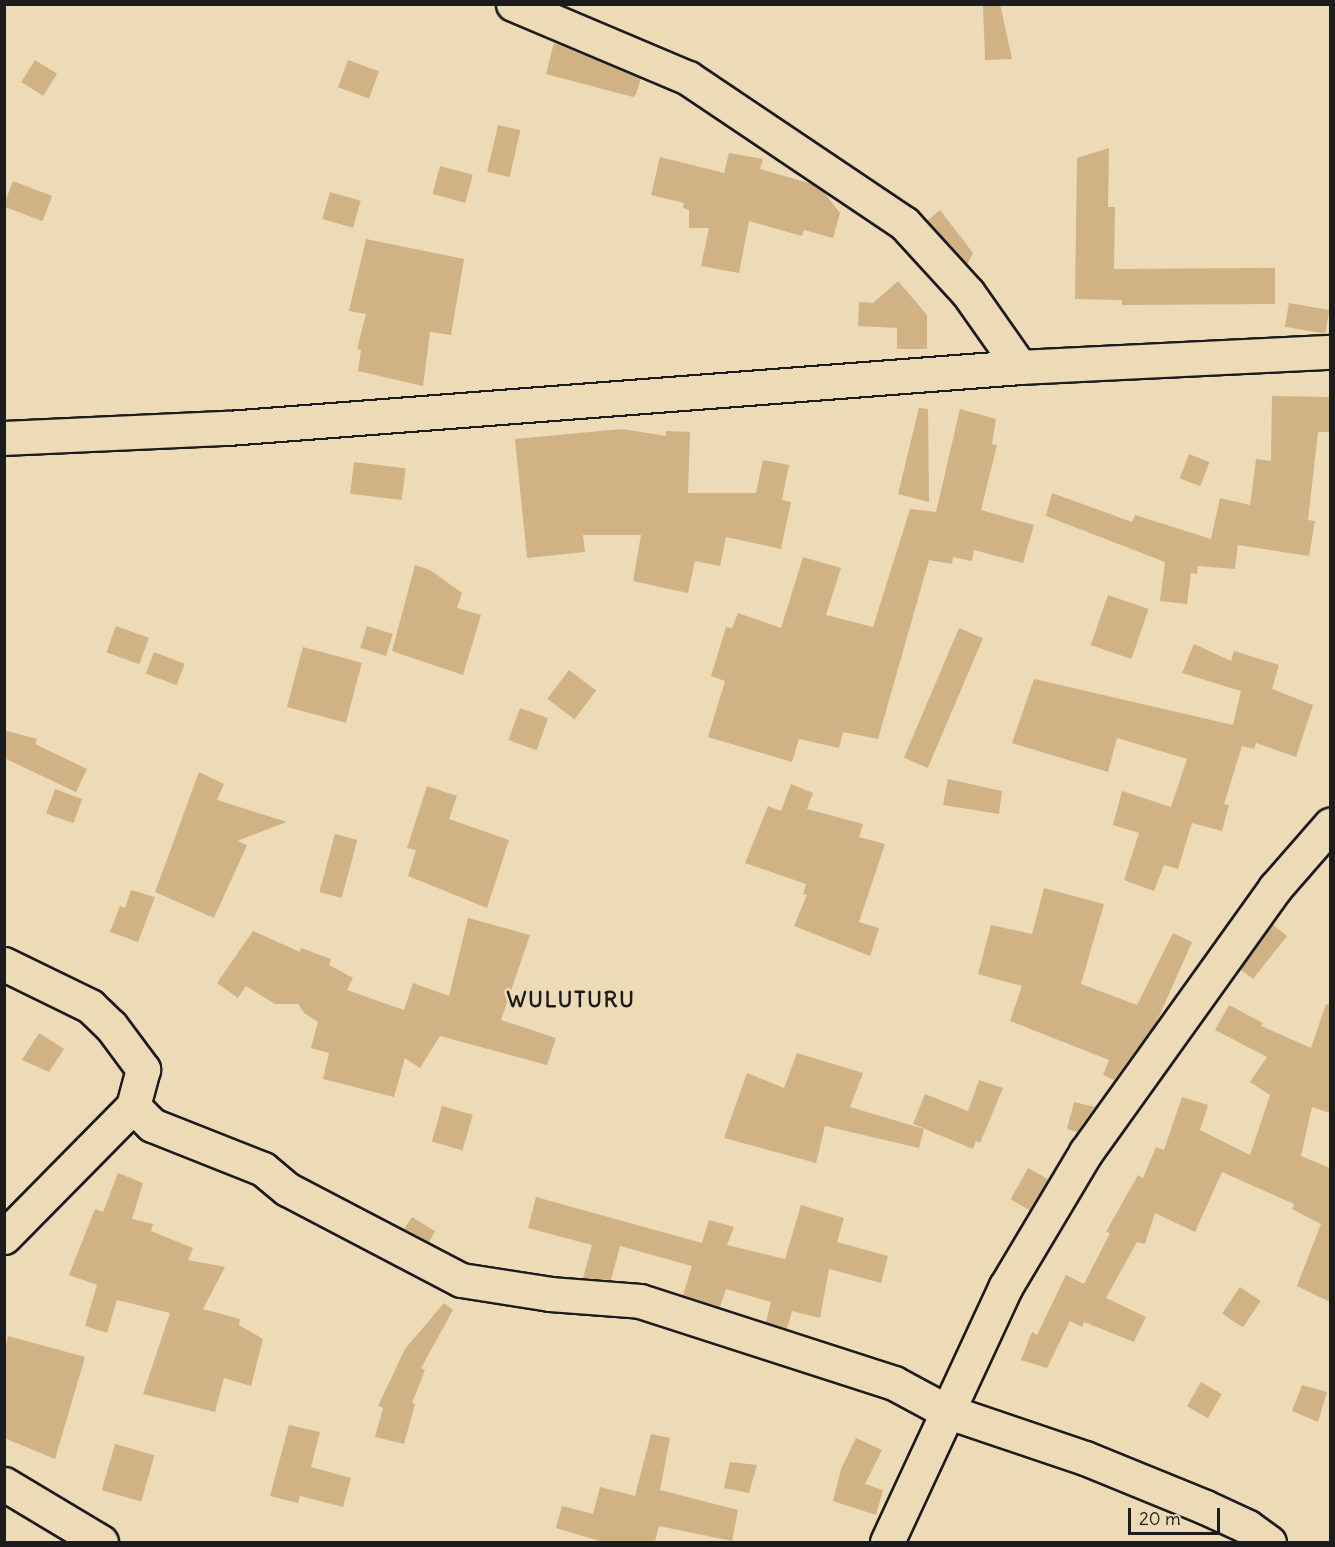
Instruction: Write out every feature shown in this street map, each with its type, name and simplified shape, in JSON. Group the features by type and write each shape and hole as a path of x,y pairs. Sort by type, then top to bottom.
{"street":[{"path":"513,4 688,78 904,223 968,293 1020,367"},
{"path":"4,438 228,428 1020,367 1330,352"},
{"path":"887,1542 1006,1286 1086,1152 1275,888 1330,825"},
{"path":"4,964 90,1006 111,1026 143,1069 133,1106 4,1237"},
{"path":"133,1106 152,1125 263,1169 287,1189 461,1280 550,1294 640,1301 894,1383 946,1411 1107,1467 1248,1527 1269,1542"},
{"path":"4,1484 101,1542"}],"building":[{"path":"983,4 1000,4 1012,59 985,60"},
{"path":"554,43 641,78 636,94 633,97 546,74"},
{"path":"35,60 57,74 43,96 21,82"},
{"path":"348,60 379,71 369,99 338,87"},
{"path":"498,125 520,130 510,177 487,172"},
{"path":"1109,148 1108,207 1115,207 1114,269 1275,268 1275,304 1122,305 1122,300 1075,299 1077,158"},
{"path":"729,153 763,159 760,169 812,184 822,190 840,213 833,238 804,230 802,236 749,221 739,273 701,266 709,228 689,228 689,210 683,208 684,203 651,195 660,157 724,173"},
{"path":"440,166 473,175 465,203 432,194"},
{"path":"13,181 52,196 43,221 4,206"},
{"path":"330,192 361,201 353,228 322,219"},
{"path":"940,210 973,253 967,265 927,221"},
{"path":"366,239 464,259 451,335 430,332 423,386 358,371 361,350 357,349 366,314 349,311"},
{"path":"898,281 927,315 927,349 897,349 897,328 858,326 859,302 873,303"},
{"path":"1289,303 1329,310 1325,334 1285,327"},
{"path":"1272,396 1330,397 1330,432 1318,432 1308,520 1315,521 1309,556 1238,545 1235,569 1198,566 1197,574 1191,573 1187,604 1160,601 1165,562 1046,516 1052,493 1132,522 1135,515 1211,539 1220,498 1250,505 1256,459 1271,461"},
{"path":"919,408 928,409 929,502 898,494"},
{"path":"960,409 996,419 992,444 997,445 981,510 1034,525 1023,563 974,550 972,561 953,557 952,564 929,560 878,739 843,732 839,748 799,739 792,762 708,737 725,681 711,676 726,627 732,628 738,613 781,628 803,557 841,568 826,615 873,627 910,509 936,512"},
{"path":"622,429 666,436 666,431 690,432 688,493 756,493 763,460 789,465 782,500 791,502 781,549 726,537 720,566 695,561 688,593 633,581 641,535 583,535 585,552 527,558 515,439"},
{"path":"1189,454 1210,462 1200,486 1180,478"},
{"path":"354,462 406,468 402,500 350,494"},
{"path":"415,565 430,570 462,593 457,608 481,615 463,675 392,651"},
{"path":"1108,595 1149,609 1131,659 1091,645"},
{"path":"116,626 149,638 139,664 106,652"},
{"path":"367,626 393,634 386,656 360,648"},
{"path":"959,628 983,638 928,768 904,758"},
{"path":"1194,644 1231,661 1234,651 1279,665 1272,689 1313,705 1296,757 1256,743 1254,749 1242,746 1224,804 1229,805 1222,831 1192,823 1178,869 1164,865 1154,891 1124,880 1139,833 1113,825 1122,791 1171,807 1187,759 1117,738 1108,772 1012,743 1034,679 1233,725 1241,691 1182,673"},
{"path":"303,647 362,663 346,723 287,707"},
{"path":"154,652 185,664 177,685 146,673"},
{"path":"569,670 596,690 574,719 547,699"},
{"path":"520,708 548,718 537,750 508,740"},
{"path":"4,730 37,739 35,744 87,769 76,792 4,758"},
{"path":"199,772 224,784 217,800 287,822 237,841 247,845 214,918 155,892"},
{"path":"948,779 1002,791 999,814 943,805"},
{"path":"791,784 813,793 807,809 863,824 859,837 885,844 859,922 879,928 870,956 794,926 807,895 803,894 806,884 745,863 768,806 781,811"},
{"path":"427,786 457,796 449,819 509,840 487,908 408,876 416,850 407,848"},
{"path":"55,789 82,799 73,823 46,813"},
{"path":"335,834 357,840 342,898 319,892"},
{"path":"1044,888 1104,904 1081,984 1137,1005 1173,933 1192,942 1157,1021 1114,1080 1103,1075 1109,1060 1010,1021 1022,986 978,974 991,925 1032,934"},
{"path":"131,890 155,897 138,942 110,932 120,906 125,908"},
{"path":"468,918 530,935 501,1020 556,1038 547,1065 440,1036 420,1068 405,1058 394,1097 323,1079 329,1053 311,1048 318,1022 304,1013 298,1004 275,1004 246,986 238,998 217,983 253,931 300,952 301,948 331,959 329,965 353,978 347,990 404,1010 413,983 449,996"},
{"path":"1272,924 1287,936 1253,979 1240,969"},
{"path":"1326,1004 1330,1005 1330,1113 1312,1107 1301,1156 1330,1168 1330,1302 1297,1286 1321,1224 1292,1209 1294,1204 1222,1172 1195,1232 1155,1213 1145,1244 1137,1242 1106,1298 1146,1317 1134,1342 1084,1322 1082,1327 1070,1321 1047,1368 1021,1360 1032,1332 1037,1335 1066,1275 1084,1284 1110,1233 1106,1232 1138,1175 1143,1178 1156,1147 1164,1150 1182,1097 1208,1105 1200,1130 1250,1155 1270,1095 1250,1082 1267,1057 1215,1030 1229,1005 1263,1023 1261,1026 1311,1048"},
{"path":"39,1033 64,1049 49,1072 22,1060"},
{"path":"797,1053 863,1073 850,1107 924,1129 919,1148 825,1126 816,1163 724,1138 747,1073 784,1088"},
{"path":"979,1080 1003,1088 980,1143 976,1141 973,1149 913,1124 925,1094 968,1111"},
{"path":"1074,1102 1095,1107 1077,1132 1067,1129"},
{"path":"442,1106 473,1115 463,1150 432,1142"},
{"path":"1028,1168 1048,1179 1031,1211 1011,1199"},
{"path":"118,1173 143,1183 132,1219 153,1224 151,1231 193,1248 188,1260 225,1267 203,1309 240,1319 239,1325 263,1339 251,1386 224,1378 215,1412 143,1394 170,1313 117,1300 107,1333 85,1326 97,1285 69,1275 95,1209 103,1212"},
{"path":"536,1197 702,1243 709,1220 734,1227 727,1245 785,1259 801,1205 844,1218 837,1242 888,1256 881,1283 829,1269 820,1318 792,1311 787,1329 766,1322 771,1302 726,1289 720,1307 683,1295 692,1266 620,1246 611,1280 583,1278 592,1245 528,1228"},
{"path":"412,1217 435,1231 429,1242 404,1229"},
{"path":"1240,1287 1261,1301 1243,1328 1222,1314"},
{"path":"444,1303 453,1310 421,1368 425,1370 412,1403 415,1404 404,1444 375,1437 383,1408 378,1406 405,1349"},
{"path":"8,1336 85,1357 55,1459 4,1438 4,1352"},
{"path":"1201,1382 1222,1394 1208,1418 1187,1406"},
{"path":"1302,1385 1327,1392 1318,1422 1292,1411"},
{"path":"289,1425 320,1432 311,1467 351,1478 343,1507 300,1496 298,1503 270,1496"},
{"path":"651,1434 670,1438 660,1490 738,1510 732,1541 659,1526 655,1542 603,1542 556,1528 562,1506 593,1514 600,1487 635,1496"},
{"path":"856,1438 882,1450 865,1484 883,1490 876,1515 833,1501 841,1469"},
{"path":"115,1444 154,1455 141,1501 102,1490"},
{"path":"730,1462 757,1465 749,1493 724,1488"}],"district":[{"name":"WULUTURU","path":"571,1000"}]}
